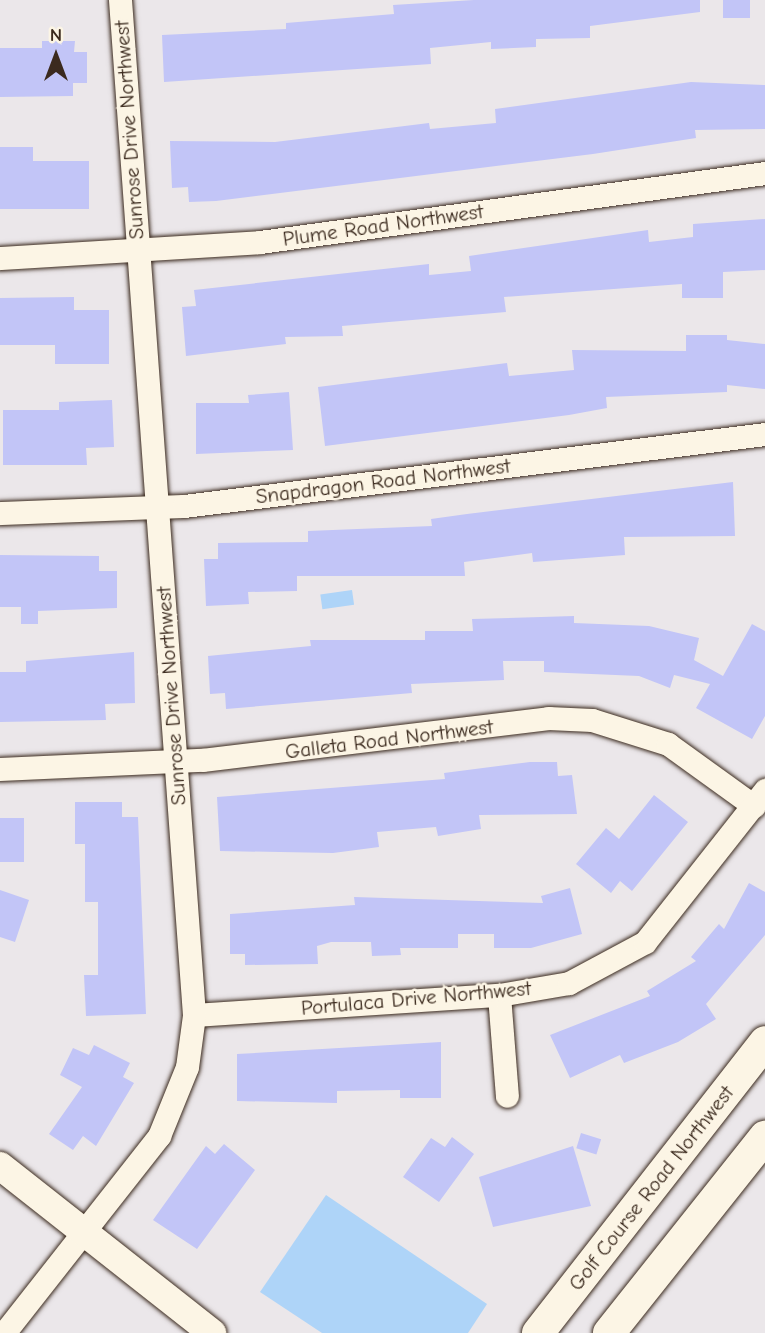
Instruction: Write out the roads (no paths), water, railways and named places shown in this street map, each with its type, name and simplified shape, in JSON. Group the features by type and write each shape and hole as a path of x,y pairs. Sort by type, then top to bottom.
{"main road":[{"name":"Golf Course Road Northwest","path":"538,1333 765,1042"},
{"path":"609,1333 765,1137"}],"street":[{"name":"Sunrose Drive Northwest","path":"4,1333 159,1136 187,1067 194,1015 120,0"},
{"name":"Plume Road Northwest","path":"0,258 138,252 260,242 765,173"},
{"name":"Snapdragon Road Northwest","path":"0,513 158,508 765,434"},
{"name":"Galleta Road Northwest","path":"0,769 176,762 548,718 592,720 668,744 759,798"},
{"name":"Portulaca Drive Northwest","path":"194,1015 499,995 569,983 645,942 759,798"},
{"path":"499,995 507,1096"},
{"path":"0,1166 212,1333"}],"water":[{"path":"352,590 354,605 322,609 320,594"},
{"path":"326,1195 487,1304 468,1333 322,1333 260,1292"}]}
